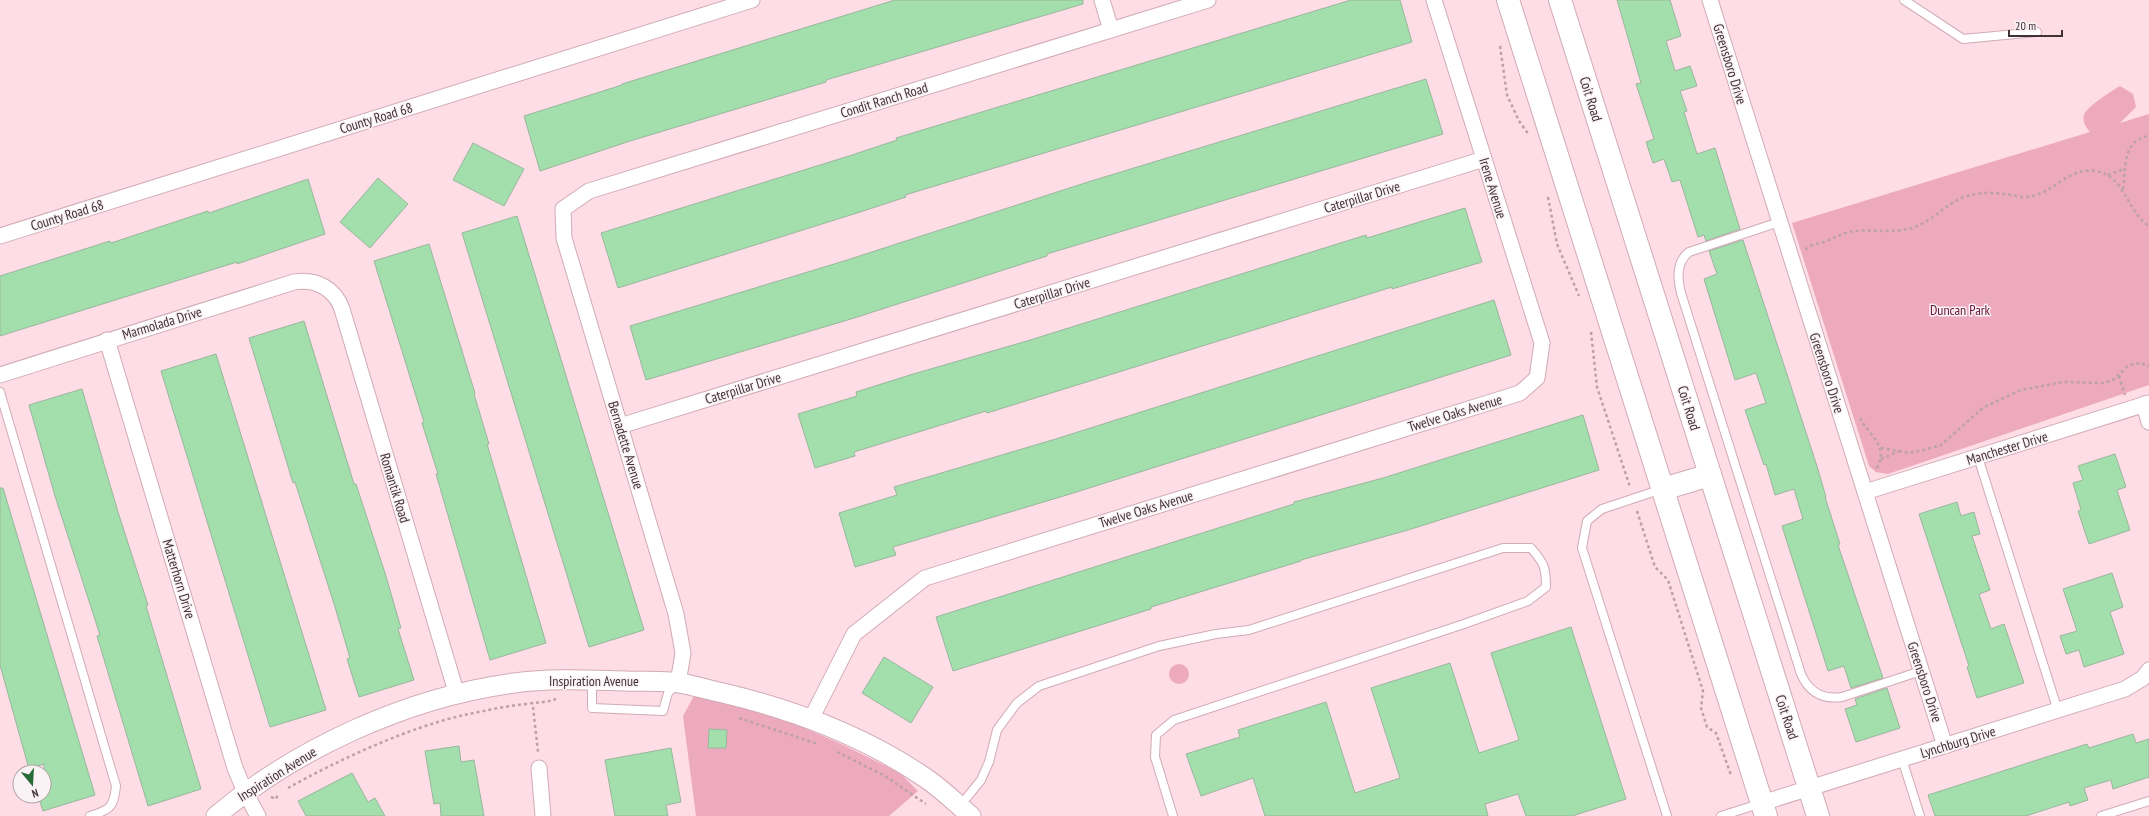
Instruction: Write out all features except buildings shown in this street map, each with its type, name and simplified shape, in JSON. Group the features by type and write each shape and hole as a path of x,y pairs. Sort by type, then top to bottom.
{"main road":[{"path":"1508,0 1764,810"},
{"name":"Coit Road","path":"1560,0 1818,816"},
{"path":"1663,489 1710,475"}],"street":[{"name":"County Road 68","path":"0,236 752,0"},
{"path":"1102,0 1111,30"},
{"name":"Condit Ranch Road","path":"562,209 590,191 1208,0"},
{"name":"Irene Avenue","path":"1434,0 1542,344 1538,376"},
{"name":"Greensboro Drive","path":"1710,0 1945,746"},
{"name":"Caterpillar Drive","path":"620,426 1484,159"},
{"name":"Bernadette Avenue","path":"562,209 564,238 676,614 683,652 678,683"},
{"name":"Marmolada Drive","path":"0,375 294,282 311,281 324,287"},
{"name":"Romantik Road","path":"324,287 336,296 341,307 457,695"},
{"name":"Matterhorn Drive","path":"107,340 235,768 245,792 258,816"},
{"name":"Twelve Oaks Avenue","path":"811,718 854,634 925,578 1520,392 1538,376"},
{"path":"2147,404 2149,422"},
{"name":"Manchester Drive","path":"1865,492 2147,404"},
{"name":"Lynchburg Drive","path":"1764,810 1809,789 2125,689 2143,678 2149,670"},
{"name":"Inspiration Avenue","path":"216,816 245,792 288,763 342,735 393,713 457,695 513,683 571,679 678,683 743,698 811,718 874,747 928,779 966,811"},
{"path":"540,768 543,816"}],"lane":[{"path":"1904,0 1963,38 2037,32"},
{"path":"1779,222 1689,252 1680,264 1678,277 1681,293 1801,674 1812,690 1820,696 1829,698 1842,697 1922,671"},
{"path":"0,392 116,786 115,801 106,811 90,816"},
{"path":"1978,457 2058,711"},
{"path":"1663,489 1602,508 1587,521 1582,548 1667,816"},
{"path":"966,811 989,762 997,730 1017,704 1039,686 1159,646 1216,634 1249,630 1503,548 1531,548 1539,557 1546,570 1546,587 1528,600 1464,624 1174,720 1156,736 1155,757 1173,816"},
{"path":"592,680 592,708 663,711 668,693 678,683"},
{"path":"1902,759 1920,816"},
{"path":"2101,816 2149,801"},
{"path":"1721,816 1764,810"}],"path":[{"path":"1499,39 1504,63 1507,95 1531,141"},
{"path":"2122,189 2124,170 2130,147 2139,138 2149,136"},
{"path":"1808,256 1805,248 1845,233 1869,230 1896,231 1916,226 1954,202 1977,193 1994,193 2024,197 2048,191 2071,174 2084,170 2108,175 2122,189 2131,207 2142,221 2149,226"},
{"path":"2108,175 2124,170"},
{"path":"1546,191 1557,244 1581,302"},
{"path":"1588,324 1597,387 1656,567 1668,580 1703,691 1701,708 1707,727 1716,733 1732,781"},
{"path":"1880,448 1909,453 1941,445 1984,407 2021,390 2063,382 2103,383 2113,380 2129,365 2141,363 2149,366"},
{"path":"1858,415 1863,425 1876,439 1880,448 1882,459"},
{"path":"1883,487 1877,468 1882,459 1898,451"},
{"path":"270,797 276,799 278,794 318,771 411,731 463,716 527,704 543,704 557,699"},
{"path":"533,707 540,768"},
{"path":"735,716 822,745"},
{"path":"836,751 885,776 932,808"}],"green space":[{"name":"Duncan Park","path":"2120,86 2133,94 2136,107 2120,123 2149,114 2149,385 1888,474 1876,472 1869,466 1792,223 2090,132 2084,122 2084,115 2089,108 2100,99"},
{"path":"1175,664 1183,664 1189,670 1189,678 1183,684 1175,684 1169,678 1169,670"},
{"path":"695,694 791,722 841,744 900,773 918,791 889,816 696,816 683,716"}]}
